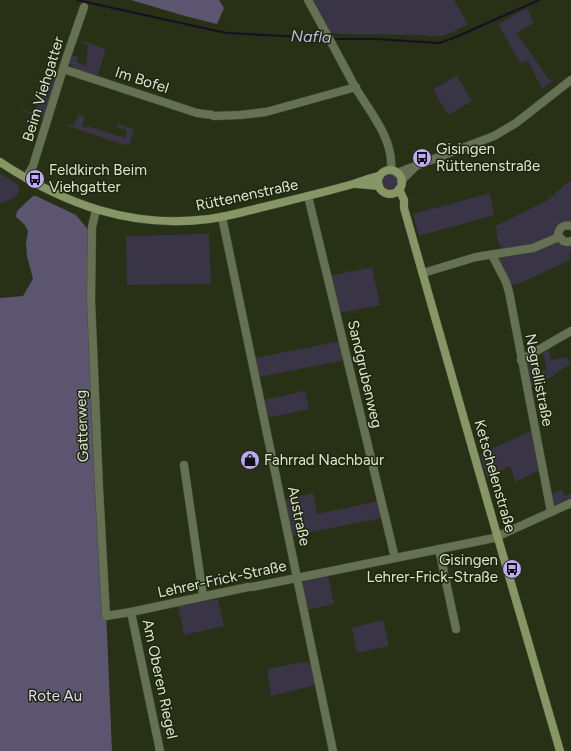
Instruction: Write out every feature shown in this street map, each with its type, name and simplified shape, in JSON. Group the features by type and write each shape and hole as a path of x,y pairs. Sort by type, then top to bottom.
{"main road":[{"name":"Rüttenenstraße","path":"0,162 29,180 62,197 96,210 139,219 158,221 196,221 222,217 355,184 380,176"},
{"path":"384,171 394,172 400,185 391,194 384,192 379,186 380,176 384,171"},
{"name":"Rüttenenstraße","path":"355,184 379,186"},
{"name":"Ketschelenstraße","path":"400,185 404,200 404,208 560,751"},
{"name":"Ketschelenstraße","path":"391,194 404,208"}],"street":[{"path":"308,0 381,130 391,157 394,172 417,166 500,133 516,123 571,80"},
{"name":"Beim Viehgatter","path":"29,180 63,69 84,7"},
{"name":"Im Bofel","path":"63,69 197,113 213,115 240,116 266,112 356,87"},
{"path":"400,185 417,166"},
{"name":"Sandgrubenweg","path":"308,196 395,558"},
{"name":"Gatterweg","path":"96,210 92,226 91,300 106,616 131,612"},
{"name":"Austraße","path":"222,217 333,751"},
{"path":"571,226 567,225 562,227 558,232 559,238 565,242 571,241"},
{"path":"423,273 476,257 533,248 559,238"},
{"name":"Negrellistraße","path":"492,255 506,282 509,292 551,512"},
{"path":"521,360 571,331"},
{"path":"184,464 203,596"},
{"name":"Lehrer-Frick-Straße","path":"131,612 203,596 494,538 571,502"},
{"path":"439,549 456,629"},
{"name":"Am Oberen Riegel","path":"131,612 160,751"}],"shaded area":[{"path":"311,0 454,0 468,24 457,30 436,37 424,35 340,34 328,32"},
{"path":"527,8 534,23 517,33 550,81 559,76 542,89 528,61 520,63 498,24"},
{"path":"82,41 106,49 98,74 95,76 75,69 68,62 70,55 78,57 77,62 86,66 88,45 81,43"},
{"path":"49,75 52,77 53,75 58,76 44,118 40,119 22,110 22,108 34,114"},
{"path":"457,76 472,101 448,115 433,89"},
{"path":"78,114 85,116 82,126 86,128 87,126 125,138 127,130 117,127 118,124 134,129 130,144 124,145 68,126 69,124 74,126"},
{"path":"0,173 18,185 20,190 14,198 0,204"},
{"path":"390,174 396,176 398,182 396,188 390,190 384,188 382,182 384,176"},
{"path":"571,180 571,223 555,236 534,245 505,249 498,243 496,226 546,201"},
{"path":"490,193 494,214 491,216 419,236 413,214"},
{"path":"209,234 211,284 127,285 126,236"},
{"path":"558,240 571,243 571,253 569,255 570,260 516,285 510,283 497,260 498,257"},
{"path":"372,267 380,305 339,313 329,276"},
{"path":"341,341 345,360 259,377 254,358"},
{"path":"549,350 551,360 567,357 570,364 551,377 529,388 526,363 532,361 534,372 547,370 543,353"},
{"path":"305,391 309,409 267,418 263,400"},
{"path":"533,430 540,470 515,482 510,466 487,478 480,454"},
{"path":"561,489 565,496 571,493 571,498 553,506 551,494"},
{"path":"313,493 317,514 379,501 382,518 291,536 284,500"},
{"path":"328,576 334,604 307,610 302,584 305,580"},
{"path":"218,599 224,626 184,635 178,606"},
{"path":"383,620 389,646 357,653 352,628"},
{"path":"304,662 312,664 316,685 271,696 267,669"}],"green space":[{"path":"131,0 219,0 224,8 217,24"},
{"name":"Rote Au","path":"33,196 36,196 76,215 90,232 112,751 0,751 0,298 23,296 33,279 27,256 26,243 28,231 24,224 16,217 17,211"}],"waterway":[{"name":"Nafla","path":"77,0 226,33 327,38"},
{"name":"Nafla","path":"331,39 376,39 439,43 456,37 539,0"}],"place":[{"name":"Gisingen Rüttenenstraße","path":"422,158"},
{"name":"Feldkirch Beim Viehgatter","path":"35,179"},
{"name":"Fahrrad Nachbaur","path":"250,460"},
{"name":"Gisingen Lehrer-Frick-Straße","path":"512,569"}]}
